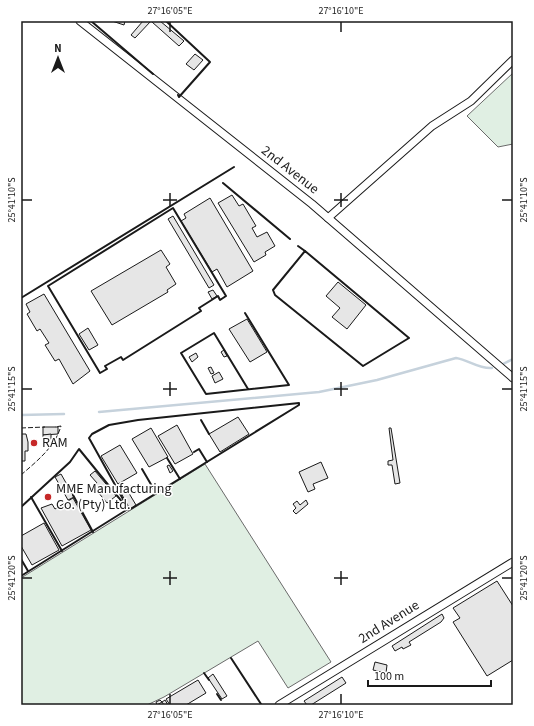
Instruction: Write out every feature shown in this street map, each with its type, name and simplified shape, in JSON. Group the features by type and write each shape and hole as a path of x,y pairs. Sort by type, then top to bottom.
{"street":[{"name":"2nd Avenue","path":"80,21 328,218 513,378"},
{"path":"328,218 432,126 471,102 513,60"},
{"name":"2nd Avenue","path":"279,705 513,562"}],"green space":[{"path":"513,73 513,144 498,147 467,116"},
{"path":"205,464 331,662 288,688 258,641 164,697 147,705 21,705 21,578"}],"building":[{"path":"112,21 125,21 124,25"},
{"path":"143,21 151,21 135,38 131,35"},
{"path":"160,21 184,41 179,46 152,22"},
{"path":"195,54 203,60 194,70 186,64"},
{"path":"232,195 239,206 243,204 256,226 252,228 257,237 267,232 275,246 265,252 266,255 254,262 218,203"},
{"path":"210,198 253,271 227,287 217,269 212,272 181,221 186,218 184,214"},
{"path":"173,216 214,285 209,288 168,219"},
{"path":"161,250 170,264 166,267 176,284 167,290 168,292 112,325 91,291"},
{"path":"338,282 366,305 347,329 332,317 340,308 326,296"},
{"path":"213,290 217,296 212,299 208,292"},
{"path":"44,294 90,371 73,384 59,359 55,361 45,345 49,343 40,329 37,331 27,314 30,312 26,304"},
{"path":"247,319 267,352 250,362 229,329"},
{"path":"88,328 98,345 89,350 79,334"},
{"path":"224,350 227,356 224,357 221,352"},
{"path":"196,353 198,357 192,362 189,357"},
{"path":"211,367 214,373 211,374 208,368"},
{"path":"219,372 223,379 215,383 212,376"},
{"path":"238,417 249,434 220,452 209,434"},
{"path":"177,425 193,454 175,464 158,436"},
{"path":"43,427 58,427 58,434 43,435"},
{"path":"151,428 168,457 149,467 132,439"},
{"path":"389,428 391,428 400,483 395,484 392,465 388,465 388,461 393,460"},
{"path":"21,434 26,434 28,442 28,451 25,451 25,461 21,461"},
{"path":"51,434 51,439 43,439 43,435"},
{"path":"120,445 137,473 118,484 101,456"},
{"path":"321,462 328,478 313,484 315,489 308,492 299,472"},
{"path":"169,465 173,471 170,473 167,466"},
{"path":"95,471 116,496 107,503 93,486 97,483 90,475"},
{"path":"61,474 74,497 68,500 55,477"},
{"path":"127,490 136,505 130,509 121,493"},
{"path":"73,498 91,530 62,546 41,508 52,504 55,509"},
{"path":"306,500 308,504 296,514 293,511 296,508 293,504 297,501 300,505"},
{"path":"44,523 59,550 32,565 21,546 21,536"},
{"path":"497,581 513,606 513,660 487,676 453,622 460,618 453,608"},
{"path":"442,614 444,618 441,622 409,642 411,645 403,649 402,647 395,651 392,646"},
{"path":"375,662 387,665 386,673 373,670"},
{"path":"213,674 227,696 222,699 208,678"},
{"path":"342,677 346,683 311,705 307,705 304,701"},
{"path":"198,680 206,693 186,705 170,705 166,699"},
{"path":"160,700 162,702 157,705 156,702"},
{"path":"165,700 168,705 164,705 162,702"}],"waterway":[{"path":"99,412 319,392 377,380 456,358 478,366 492,368"},
{"path":"501,365 513,359"},
{"path":"21,415 64,414"}],"fence":[{"path":"21,475 50,447 61,426 55,427"},
{"path":"21,428 45,427"}],"wall":[{"path":"91,21 153,74"},
{"path":"166,21 210,62 179,97 178,95"},
{"path":"21,298 234,167"},
{"path":"223,183 290,239"},
{"path":"173,208 226,296 220,300 218,296 199,308 201,311 123,360 121,357 105,366 107,369 100,373 48,286 173,208"},
{"path":"298,246 305,251"},
{"path":"305,251 409,338 363,366 275,295 273,290 305,251"},
{"path":"245,313 289,385 206,394 181,353 214,333 248,389"},
{"path":"299,403 299,405 129,510 89,438 92,434 109,425 138,420 299,403"},
{"path":"201,420 209,434"},
{"path":"21,507 70,462 79,449 123,503"},
{"path":"194,452 199,449 207,462"},
{"path":"167,458 180,479"},
{"path":"142,469 156,493"},
{"path":"73,495 93,532"},
{"path":"31,497 62,551"},
{"path":"21,576 128,509"},
{"path":"21,559 28,571"},
{"path":"231,658 261,704"},
{"path":"204,673 209,680"},
{"path":"217,694 221,700"}],"place":[{"name":"RAM","path":"34,443"},
{"name":"MME Manufacturing Co. (Pty) Ltd.","path":"48,497"}]}
